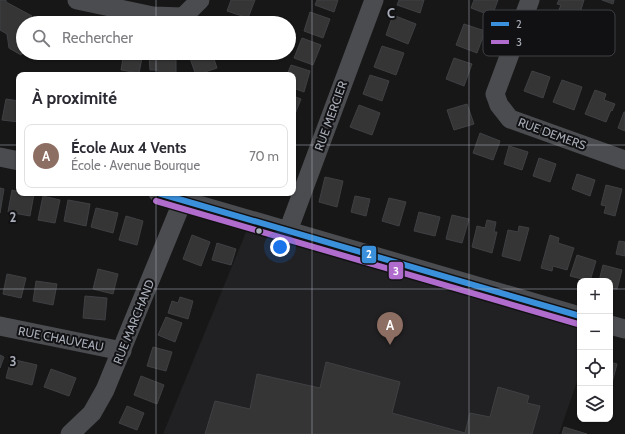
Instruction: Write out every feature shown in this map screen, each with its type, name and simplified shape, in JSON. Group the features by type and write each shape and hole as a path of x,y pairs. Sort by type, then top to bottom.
{"street":[{"path":"77,0 153,16"},
{"path":"184,16 200,0"},
{"name":"RUE MERCIER","path":"288,231 374,0"},
{"name":"RUE DEMERS","path":"526,10 530,0"},
{"name":"RUE DEMERS","path":"509,56 495,94 499,105 510,119 625,160"},
{"path":"0,157 16,160"},
{"path":"169,196 577,315"},
{"name":"RUE MARCHAND","path":"70,434 92,413 105,390 183,200"},
{"name":"RUE CHAUVEAU","path":"0,326 122,351"},
{"path":"613,326 625,330"}],"shaded area":[{"path":"251,220 577,315 577,382 559,434 163,434"}],"building":[{"path":"0,0 6,0 6,2 32,16 16,16 16,52 9,48 7,34 0,30"},
{"path":"231,0 255,0 249,16 242,16 227,11"},
{"path":"317,0 338,0 334,12 315,5"},
{"path":"399,0 424,0 420,13 397,5"},
{"path":"474,0 498,0 494,10 483,10 483,13 471,8"},
{"path":"559,0 584,0 581,10 559,10 561,5 557,4"},
{"path":"602,0 614,0 613,4"},
{"path":"310,12 330,19 323,38 304,31"},
{"path":"393,15 416,24 408,44 386,35"},
{"path":"464,24 483,30 483,36 477,53 456,45"},
{"path":"302,38 321,45 313,65 296,59 296,53"},
{"path":"382,46 404,53 396,75 374,67"},
{"path":"454,58 472,64 464,86 446,79"},
{"path":"123,60 142,60 139,72 121,70"},
{"path":"149,60 176,60 176,72 158,72 158,70 150,70"},
{"path":"191,60 214,60 217,68 205,72 195,72"},
{"path":"291,65 310,71 304,92 296,89 296,72 288,72"},
{"path":"532,71 550,77 543,98 524,91"},
{"path":"370,75 389,81 382,101 363,94"},
{"path":"562,80 582,87 574,110 553,102"},
{"path":"595,90 606,94 604,100 615,104 606,122 585,114"},
{"path":"296,97 301,99 296,112"},
{"path":"6,99 16,101 16,122 2,120"},
{"path":"467,104 474,124 454,130 447,110"},
{"path":"359,105 380,113 372,135 350,127"},
{"path":"625,112 625,131 618,128"},
{"path":"480,133 500,141 493,160 473,153"},
{"path":"509,146 528,152 522,170 504,164"},
{"path":"539,158 556,164 550,182 533,176"},
{"path":"577,174 595,180 590,196 572,189"},
{"path":"325,177 343,181 337,207 319,202"},
{"path":"606,185 622,189 615,216 604,213 606,206 601,205"},
{"path":"0,188 4,189 0,213"},
{"path":"12,190 16,191 16,196 34,196 30,216 8,212"},
{"path":"43,196 60,200 55,223 38,220"},
{"path":"355,196 370,199 366,216 351,212"},
{"path":"389,198 406,202 399,226 382,221"},
{"path":"68,200 90,204 86,226 64,221"},
{"path":"96,208 118,213 113,233 91,227"},
{"path":"419,212 440,217 435,236 414,231"},
{"path":"452,215 469,219 462,243 446,239"},
{"path":"126,216 143,221 137,245 119,240"},
{"path":"487,220 496,222 494,232 497,232 492,253 472,247 477,226 485,228"},
{"path":"519,226 529,228 520,261 502,256 508,230 518,232"},
{"path":"192,235 210,242 201,266 183,259"},
{"path":"550,235 559,238 558,243 574,248 567,270 553,266 552,271 541,268"},
{"path":"619,241 625,242 625,256 616,254"},
{"path":"217,243 236,249 231,265 212,260"},
{"path":"577,255 596,261 591,278 578,278 570,276"},
{"path":"603,265 622,270 617,289 613,288 613,278 600,278"},
{"path":"98,269 118,274 113,294 93,289"},
{"path":"7,274 26,278 21,298 3,294"},
{"path":"36,281 57,284 53,305 33,301"},
{"path":"85,296 107,298 105,320 83,318"},
{"path":"180,297 193,301 188,319 168,313 172,301 178,303"},
{"path":"166,317 182,323 175,342 158,335"},
{"path":"153,347 172,352 166,371 147,366"},
{"path":"0,355 4,357 0,368"},
{"path":"11,359 37,365 32,385 6,378"},
{"path":"326,362 400,382 392,413 465,433 470,413 490,417 498,387 529,396 527,403 540,406 532,434 205,434 215,401 250,409 257,374 320,388"},
{"path":"613,363 617,364 613,379"},
{"path":"51,369 76,378 69,396 44,387"},
{"path":"141,376 164,385 157,404 134,395"},
{"path":"127,406 144,413 137,430 119,423"},
{"path":"564,427 587,434 562,434"}],"transit line":[{"name":"2","path":"168,196 577,315"},
{"name":"3","path":"156,201 577,324"}],"place":[{"name":"École Aux 4 Vents","path":"390,345"}]}
